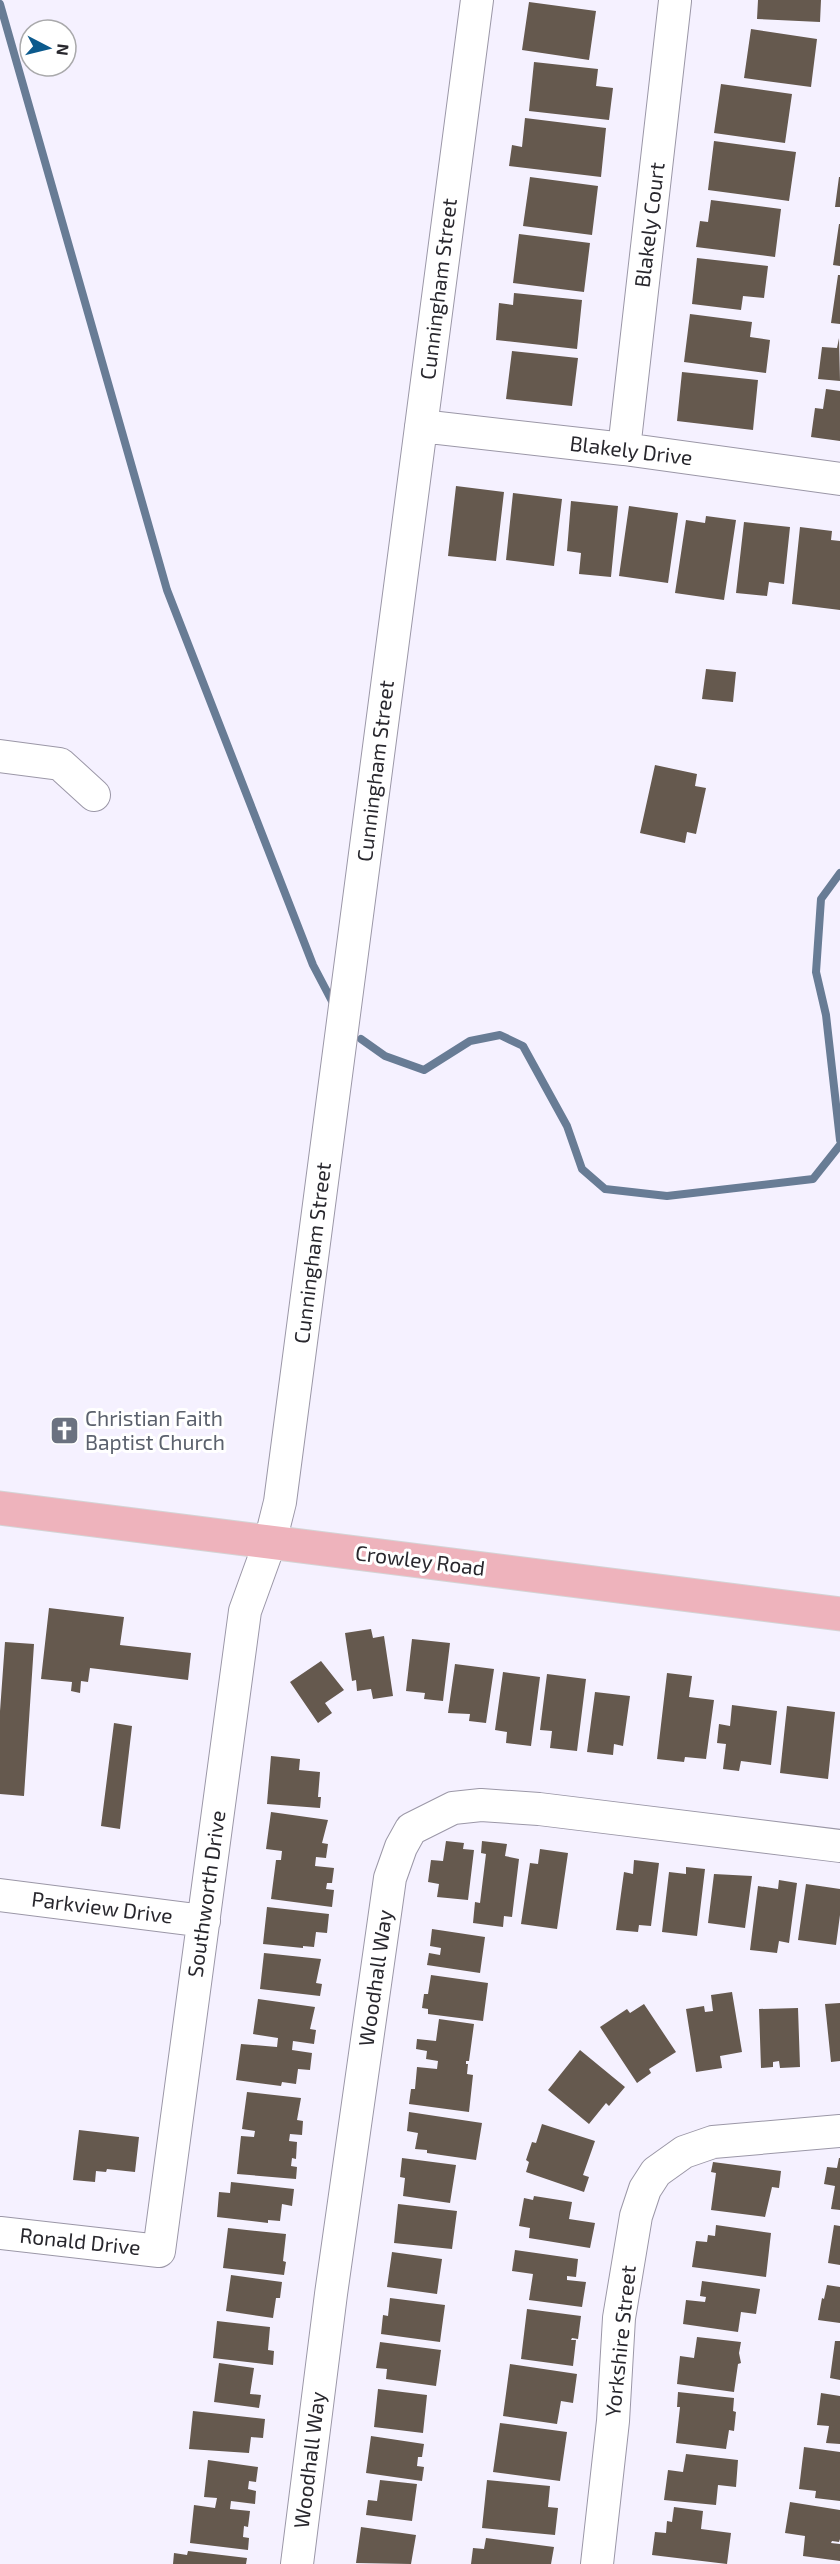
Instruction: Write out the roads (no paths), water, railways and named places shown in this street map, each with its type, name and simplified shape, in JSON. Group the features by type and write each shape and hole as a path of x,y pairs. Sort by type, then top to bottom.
{"main road":[{"name":"Crowley Road","path":"0,1508 840,1614"}],"street":[{"name":"Cunningham Street","path":"270,1542 282,1490 477,0"},
{"name":"Blakely Court","path":"624,450 675,1"},
{"name":"Blakely Drive","path":"421,426 840,479"},
{"path":"0,756 60,764 94,795"},
{"name":"Southworth Drive","path":"159,2251 245,1611 270,1542"},
{"name":"Woodhall Way","path":"297,2564 331,2294 390,1878 401,1846 411,1830 453,1808 481,1805 539,1809 840,1846"},
{"name":"Parkview Drive","path":"0,1895 204,1921"},
{"name":"Yorkshire Street","path":"597,2564 613,2421 619,2318 636,2216 645,2189 656,2172 684,2152 713,2142 840,2131"},
{"name":"Ronald Drive","path":"0,2233 159,2251"}],"waterway":[{"path":"0,4 167,590 313,965 334,1005"},
{"path":"840,873 821,899 816,972 826,1015 840,1140"},
{"path":"361,1039 385,1056 424,1070 470,1041 500,1035 523,1046 567,1126 582,1169 605,1189 667,1196 813,1179 840,1145"}],"place":[{"name":"Christian Faith Baptist Church","path":"64,1431"}]}
